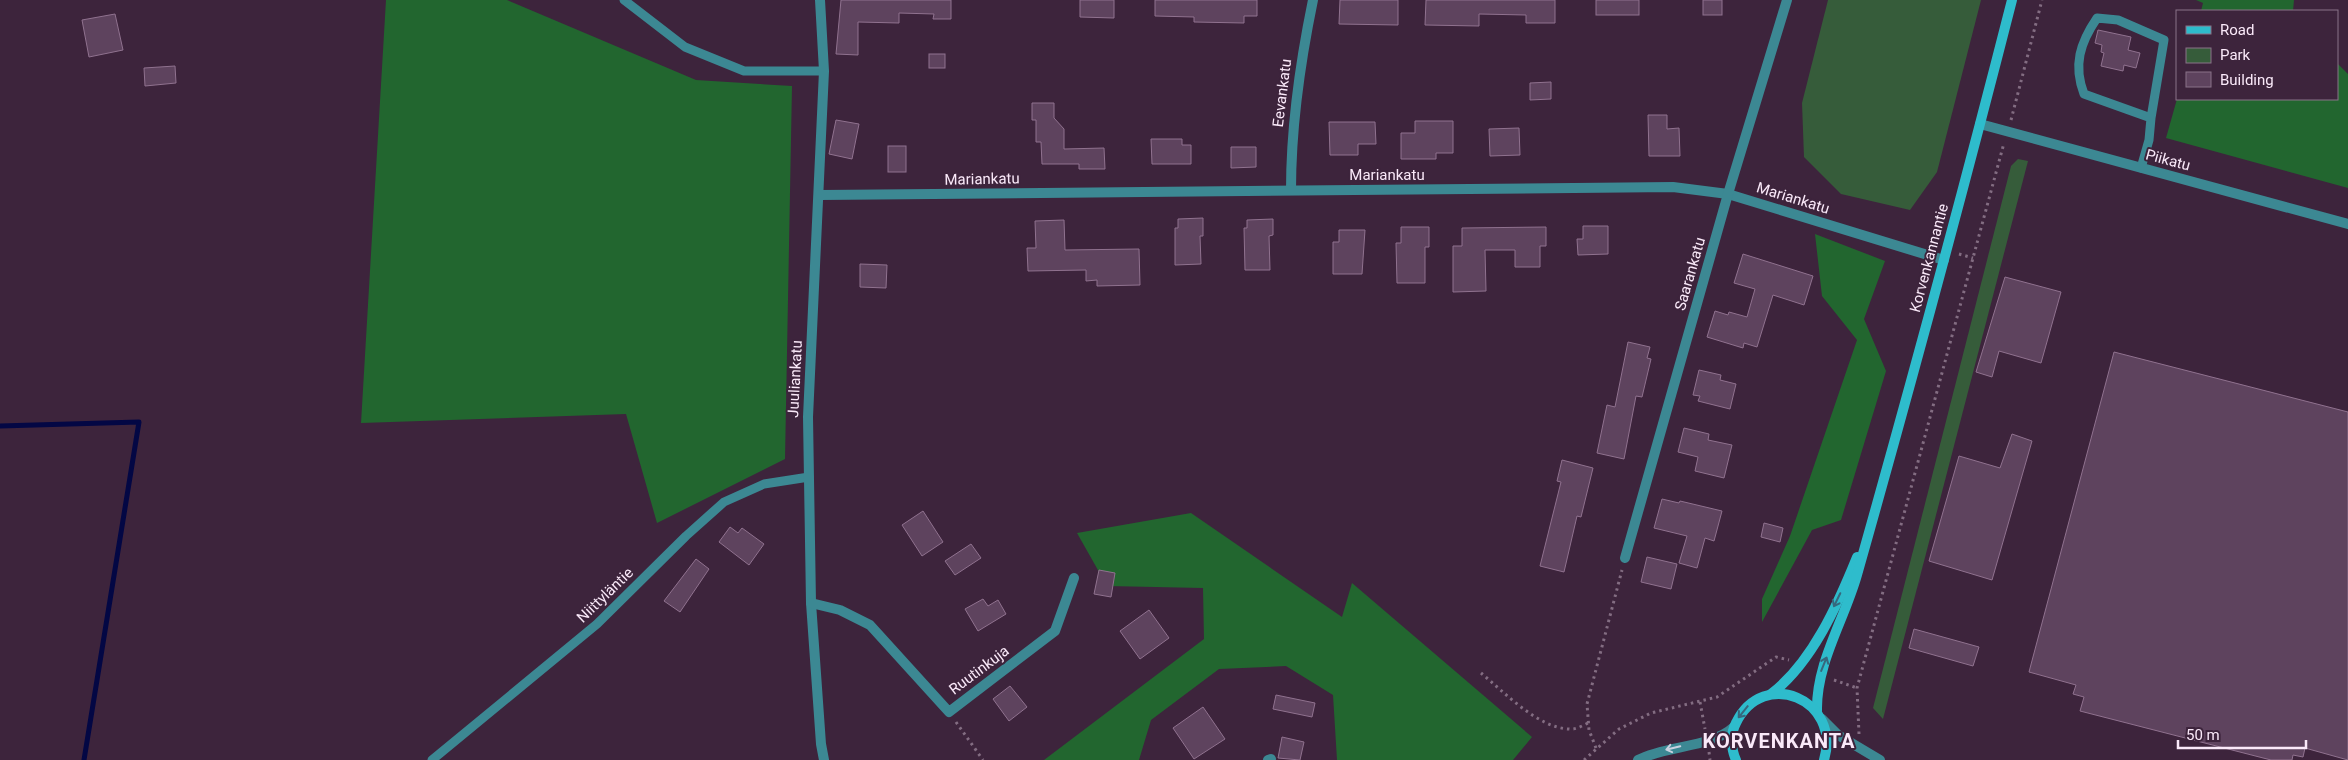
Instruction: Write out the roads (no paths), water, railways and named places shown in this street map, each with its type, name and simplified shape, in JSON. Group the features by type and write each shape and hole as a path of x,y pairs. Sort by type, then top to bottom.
{"main road":[{"name":"Korvenkannantie","path":"1824,760 1828,746 1827,732 1819,715 1819,675 1857,577 1870,523 1944,260 2012,0"},
{"name":"Korvenkannantie","path":"1734,727 1748,705 1771,694 1788,682 1801,666 1850,574 1870,523"},
{"path":"1771,694 1796,697 1807,702 1819,715"},
{"path":"1734,727 1732,741 1736,760"}],"street":[{"name":"Juuliankatu","path":"820,0 824,71 820,195 808,417 811,603 821,744 824,760"},
{"name":"Eevankatu","path":"1291,190 1291,148 1301,59 1313,0"},
{"name":"Saarankatu","path":"1625,558 1728,194 1787,0"},
{"name":"Piikatu","path":"1980,124 2348,224"},
{"name":"Mariankatu","path":"820,195 1672,187 1728,194 1944,260"},
{"name":"Ruutinkuja","path":"811,603 840,610 870,625 949,712 1055,631 1074,578"},
{"path":"1819,715 1838,735 1880,760"},
{"path":"1638,760 1650,754 1724,736 1734,727"}],"lane":[{"path":"624,0 685,47 744,71 824,71"},
{"path":"2142,168 2149,140 2164,40 2118,20 2097,18 2083,40 2078,78 2084,94 2151,118"},
{"name":"Niittyläntie","path":"432,760 596,624 686,536 724,502 764,484 809,477"}],"waterway":[{"path":"0,426 139,422 84,760"}],"district":[{"name":"KORVENKANTA","path":"1779,741"}]}
